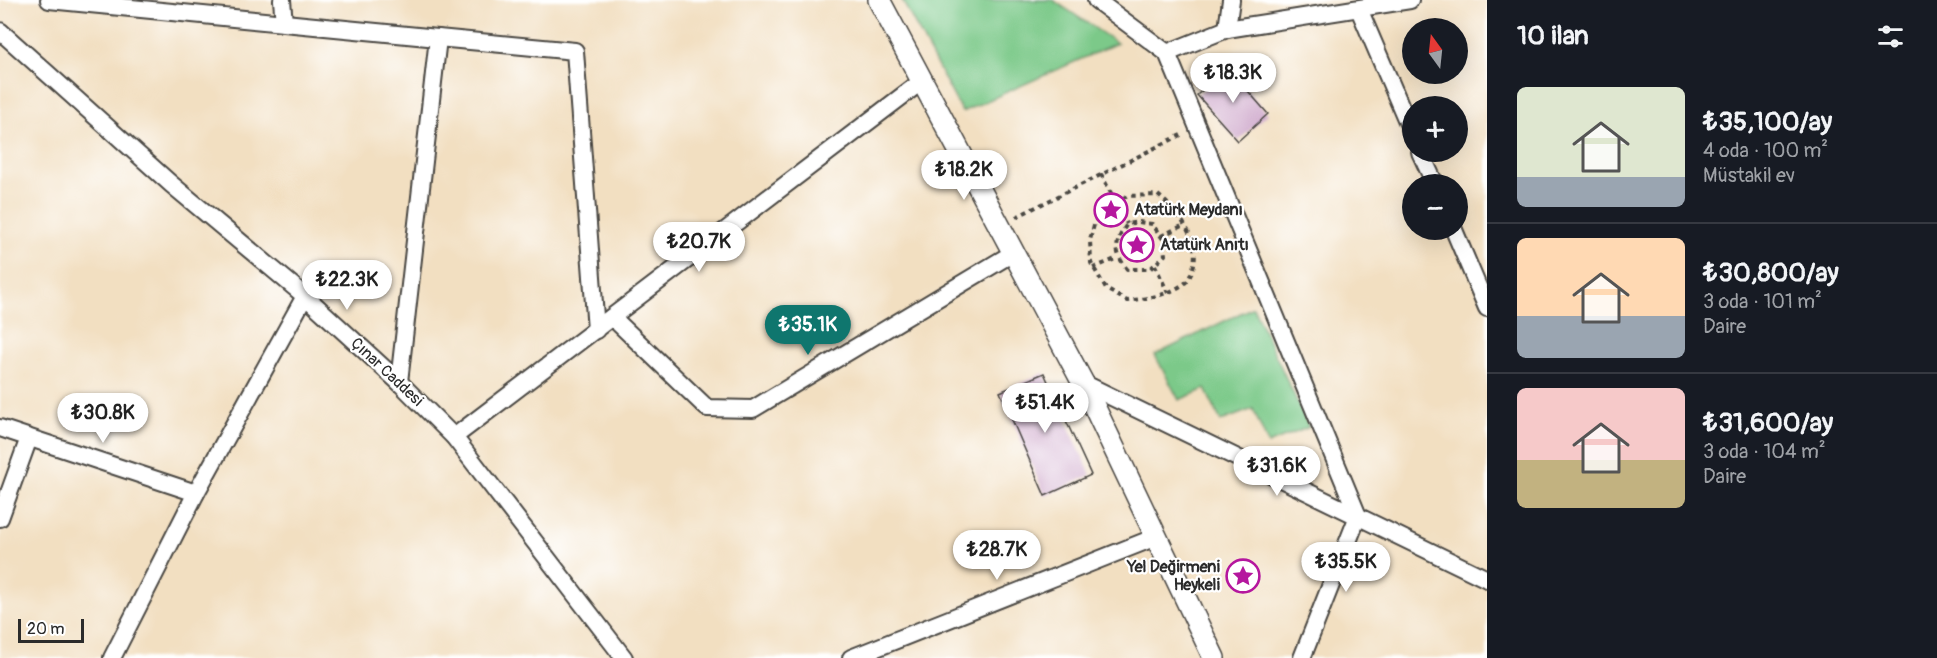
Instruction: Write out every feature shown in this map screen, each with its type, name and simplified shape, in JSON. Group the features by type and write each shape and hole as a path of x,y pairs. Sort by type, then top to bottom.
{"street":[{"path":"49,0 575,51 596,330"},
{"path":"282,0 284,23"},
{"path":"879,0 1083,383 1214,658"},
{"path":"1096,0 1167,53 1358,516 1302,658"},
{"path":"1227,29 1231,0"},
{"path":"1167,53 1227,29 1410,0"},
{"path":"1359,9 1402,109"},
{"name":"Çınar Caddesi","path":"0,31 171,184 305,296 399,382 454,437 624,658"},
{"path":"399,382 438,38"},
{"path":"454,437 922,81"},
{"path":"1458,240 1487,308"},
{"path":"612,317 707,408 753,409 1013,252"},
{"path":"112,658 196,493 305,296"},
{"path":"1083,383 1487,579"},
{"path":"0,428 196,493"},
{"path":"0,518 29,438"},
{"path":"851,658 1156,537"}],"path":[{"path":"999,226 1197,126"},
{"path":"1101,174 1127,224"},
{"path":"1158,195 1177,212 1184,225 1192,240 1195,262 1188,282 1168,293 1127,301 1106,289 1091,263 1090,240 1095,221 1116,202 1127,196 1158,195"},
{"path":"1139,222 1152,224 1161,236 1165,255 1150,269 1127,269 1118,258 1117,239 1127,224 1139,222"},
{"path":"1161,236 1184,225"},
{"path":"1093,268 1118,258"},
{"path":"1155,265 1168,293"}],"green space":[{"path":"902,0 1053,0 1117,43 962,112"},
{"path":"1253,307 1309,427 1268,444 1253,409 1221,421 1205,389 1179,400 1155,355"}],"building":[{"path":"1228,68 1268,114 1238,141 1197,95"},
{"path":"1044,373 1091,475 1045,496 1000,392"}],"place":[{"name":"Atatürk Meydanı","path":"1111,210"},
{"name":"Atatürk Anıtı","path":"1137,245"},
{"name":"Yel Değirmeni Heykeli","path":"1243,576"}]}
